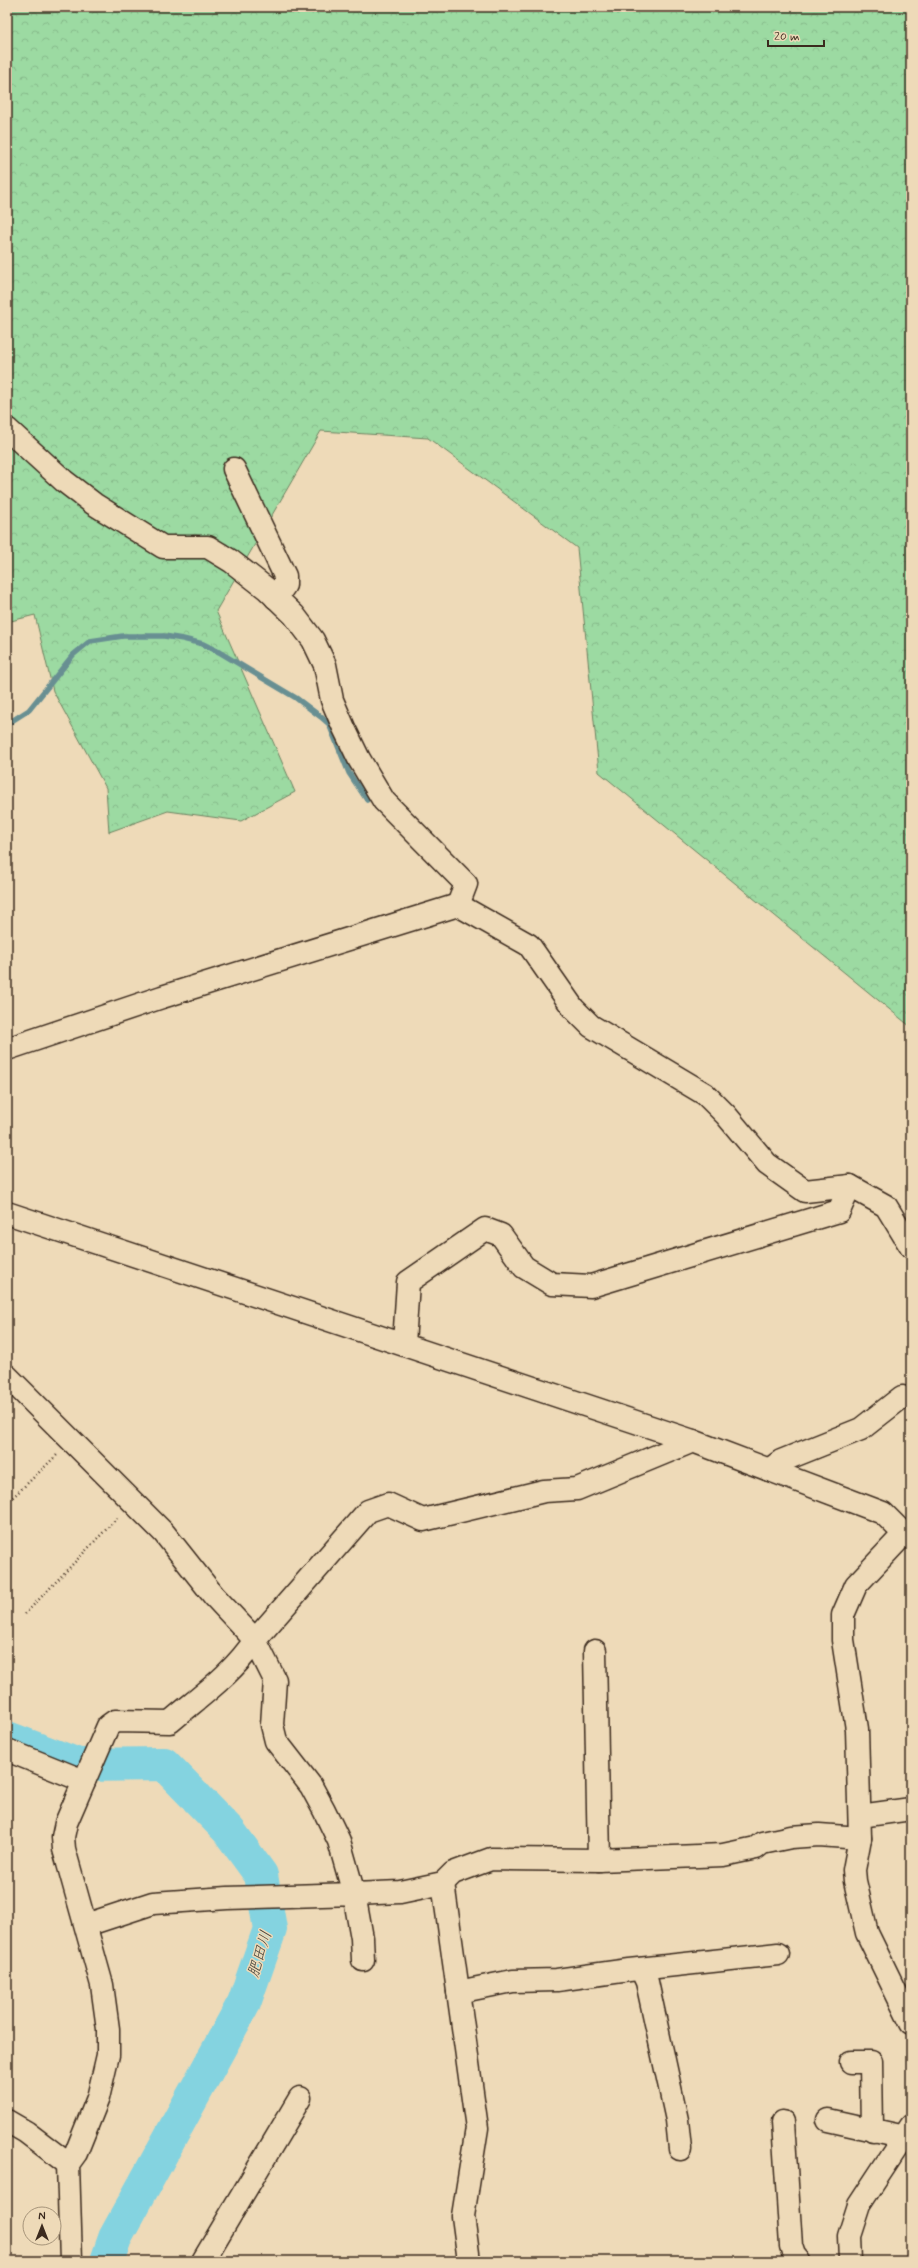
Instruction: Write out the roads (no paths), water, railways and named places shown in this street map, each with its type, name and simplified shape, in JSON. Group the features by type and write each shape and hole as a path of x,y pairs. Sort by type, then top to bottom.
{"street":[{"path":"7,429 64,481 130,527 163,546 208,546 231,561 273,595 294,615 313,640 325,665 332,700 344,728 359,759 384,801 466,884 458,905"},
{"path":"228,472 285,576 285,585 273,595"},
{"path":"7,1049 162,997 458,905 529,945 573,1008 591,1026 705,1094 726,1115 767,1164 805,1191 850,1186 886,1206 911,1246"},
{"path":"404,1344 408,1282 485,1229 501,1235 524,1267 552,1284 591,1286 839,1211 850,1186"},
{"path":"7,1212 693,1441 883,1514 907,1532 856,1585 844,1615 843,1640 856,1729 860,1838 854,1870 863,1921 911,2023"},
{"path":"7,1376 133,1501 164,1534 214,1596 255,1640 275,1680 272,1725 276,1741 311,1786 339,1841 354,1894 361,1931 362,1960"},
{"path":"769,1470 781,1461 861,1429 902,1398"},
{"path":"71,2261 68,2164 76,2153 98,2098 108,2055 106,2005 86,1925 64,1849 63,1837 66,1823 80,1794 84,1780 108,1726 115,1721 170,1722 220,1679 248,1651 255,1640 368,1511 388,1504 423,1520 544,1491 577,1490 693,1441"},
{"path":"595,1651 599,1860"},
{"path":"7,1750 84,1780"},
{"path":"860,1816 911,1809"},
{"path":"86,1925 154,1903 292,1895 400,1892 442,1882 453,1874 491,1859 599,1860 723,1855 756,1848 762,1843 791,1837 820,1835 860,1838"},
{"path":"442,1882 477,2128 463,2216 469,2261"},
{"path":"458,1992 513,1981 557,1980 778,1954"},
{"path":"641,1969 648,1982 677,2120 680,2149"},
{"path":"851,2062 871,2062 872,2131"},
{"path":"204,2261 300,2098"},
{"path":"828,2120 872,2131 908,2132"},
{"path":"783,2122 791,2246 794,2255 799,2261"},
{"path":"8,2124 26,2132 68,2164"},
{"path":"850,2261 849,2236 859,2205 908,2132"}],"waterway":[{"path":"7,724 29,710 73,655 90,641 123,636 164,636 183,639 203,644 219,652 296,698 321,717 329,724 349,773 367,800"},
{"name":"肥田川","path":"7,1738 78,1765 164,1764 229,1831 261,1875 270,1929 244,2003 115,2238 107,2261"}]}
